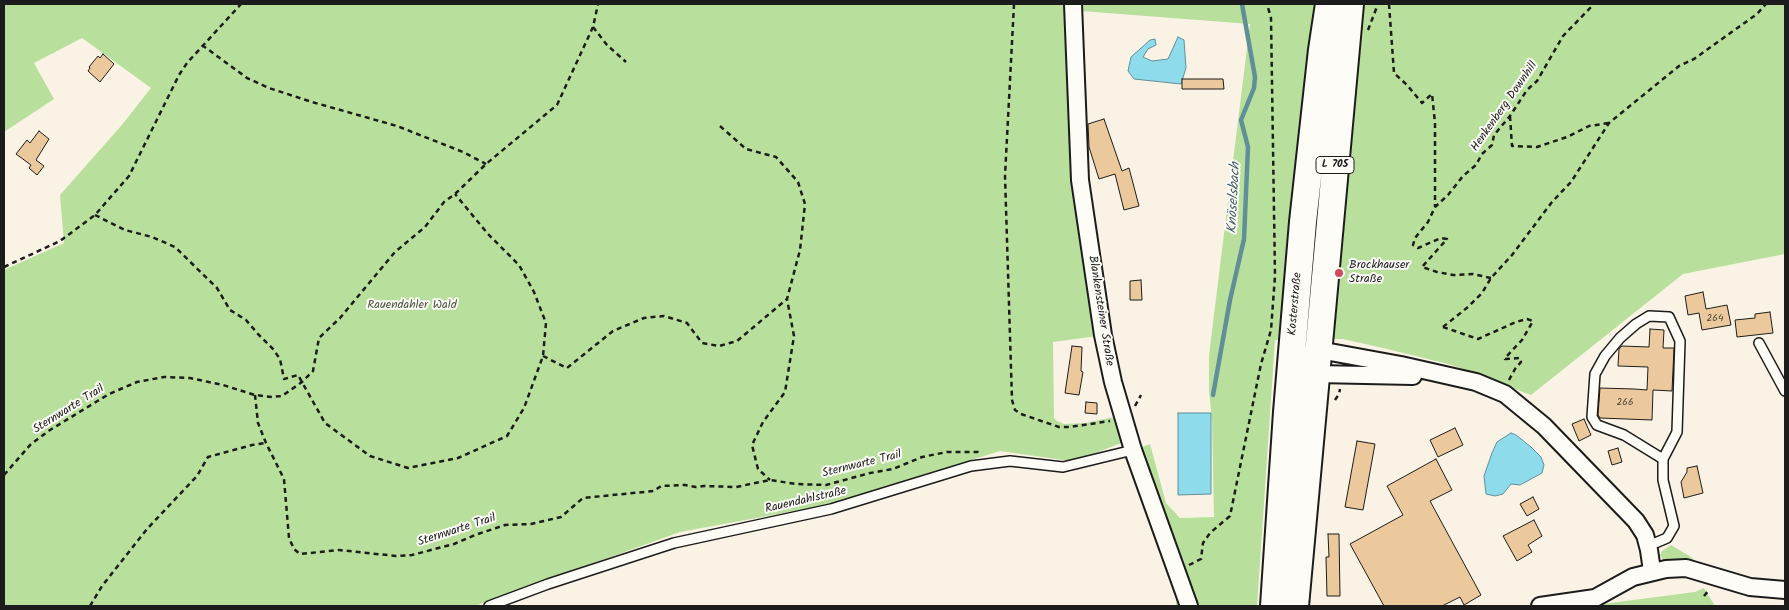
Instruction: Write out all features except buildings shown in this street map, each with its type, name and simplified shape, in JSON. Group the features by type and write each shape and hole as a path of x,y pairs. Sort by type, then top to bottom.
{"main road":[{"name":"Kosterstraße","path":"1295,606 1293,497 1287,412 1303,222 1329,4"},
{"name":"Kosterstraße","path":"1274,606 1318,362 1350,4"}],"street":[{"name":"Blankensteiner Straße","path":"1073,4 1080,180 1103,335 1112,382 1133,450 1189,606"},
{"path":"1292,358 1455,378"},
{"path":"1318,362 1401,365 1482,385 1505,394 1544,426 1636,521 1645,535 1652,571"},
{"path":"1540,606 1595,598 1633,577 1652,571 1686,568 1750,587 1785,590"}],"lane":[{"path":"1648,546 1667,538 1674,526 1663,480 1663,459 1677,432 1680,341 1669,317 1649,316 1620,338 1605,356 1595,374 1592,417 1597,425 1624,435 1663,459"},
{"path":"1759,343 1785,391"},
{"name":"Rauendahlstraße","path":"489,606 548,584 674,543 831,509 970,466 1010,461 1063,467 1133,450"}],"path":[{"path":"4,267 60,242 95,215 129,176 179,75 202,45 241,4"},
{"path":"255,395 282,396 302,382 313,371 319,338 340,318 396,252 425,227 444,202 456,194 486,164 557,105 593,27 598,4"},
{"path":"1014,4 1005,176 1012,400 1016,410 1028,417 1058,427 1096,424 1123,418"},
{"path":"1195,562 1201,559 1206,537 1230,516 1261,364 1271,330 1276,276 1270,18 1266,4"},
{"path":"1389,4 1394,73 1422,103 1432,94 1435,123 1435,207"},
{"name":"Henkenberg Downhill","path":"1491,278 1473,274 1453,275 1422,267 1447,239 1441,238 1418,248 1413,245 1415,238 1428,222 1435,207 1448,195 1463,176 1476,165 1482,154 1492,146 1494,135 1510,116 1526,90 1537,81 1563,36 1594,4"},
{"path":"1512,399 1509,380 1521,362 1520,358 1505,358 1522,340 1534,322 1527,319 1516,322 1478,339 1443,327 1468,308 1482,293 1491,278 1512,255 1552,202 1571,182 1609,123 1679,66 1694,59 1758,14 1766,4"},
{"path":"593,27 607,45 626,62"},
{"path":"202,45 247,78 269,88 397,126 463,152 486,164"},
{"path":"1510,116 1512,146 1537,147 1566,137 1589,126 1609,123"},
{"path":"720,126 746,149 776,157 798,182 805,204 800,250 787,298 794,336 785,392 763,422 752,445 758,469 770,480"},
{"path":"95,215 125,230 152,237 175,247 217,288 230,310 246,320 273,349 280,359 284,379 298,374 325,423 370,456 408,468 458,458 507,436 524,408 543,356 546,323 534,292 519,264 488,234 456,194"},
{"path":"543,356 567,368 613,331 644,318 664,316 687,323 702,344 719,346 737,341 787,298"},
{"name":"Sternwarte Trail","path":"4,475 31,444 50,430 109,394 137,382 164,377 190,378 255,395 258,423 266,444 284,479 289,538 294,549 300,554 339,550 396,556 412,555 445,547 505,525 531,524 561,517 583,498 654,491 661,486 736,487 770,480 826,485 893,469 922,457 948,452 978,452 988,455 992,463"},
{"path":"90,606 102,586 147,530 197,476 208,457 252,445 266,444"}],"green space":[{"name":"Rauendahler Wald","path":"4,4 1069,4 1097,336 1053,342 1054,418 1064,424 1085,423 1114,417 1124,442 1077,460 1063,460 1000,451 827,505 680,532 475,606 4,606 4,270 64,243 60,195 121,126 151,88 82,38 34,63 54,99 4,132"},
{"path":"1078,4 1785,4 1785,254 1683,274 1531,395 1452,365 1343,339 1275,340 1257,606 1176,606 1176,580 1180,552 1139,448 1150,444 1166,503 1180,518 1214,517 1209,355 1250,24 1081,11"},
{"path":"1671,545 1695,561 1663,560 1660,555 1662,551"},
{"path":"1704,588 1715,606 1587,606 1695,592"}],"water":[{"path":"1178,37 1184,40 1186,68 1181,84 1134,79 1128,71 1131,57 1150,40 1155,39 1156,45 1148,49 1143,57 1152,61 1168,59"},
{"path":"1178,413 1211,413 1211,494 1178,495"},
{"path":"1511,433 1531,447 1541,457 1544,465 1542,473 1520,485 1511,484 1503,494 1495,496 1486,494 1484,476 1492,453 1497,442"}],"waterway":[{"name":"Knöselsbach","path":"1213,395 1230,300 1244,239 1248,147 1241,120 1254,88 1255,77 1242,4"}],"place":[{"name":"Brockhauser Straße","path":"1339,273"}]}
